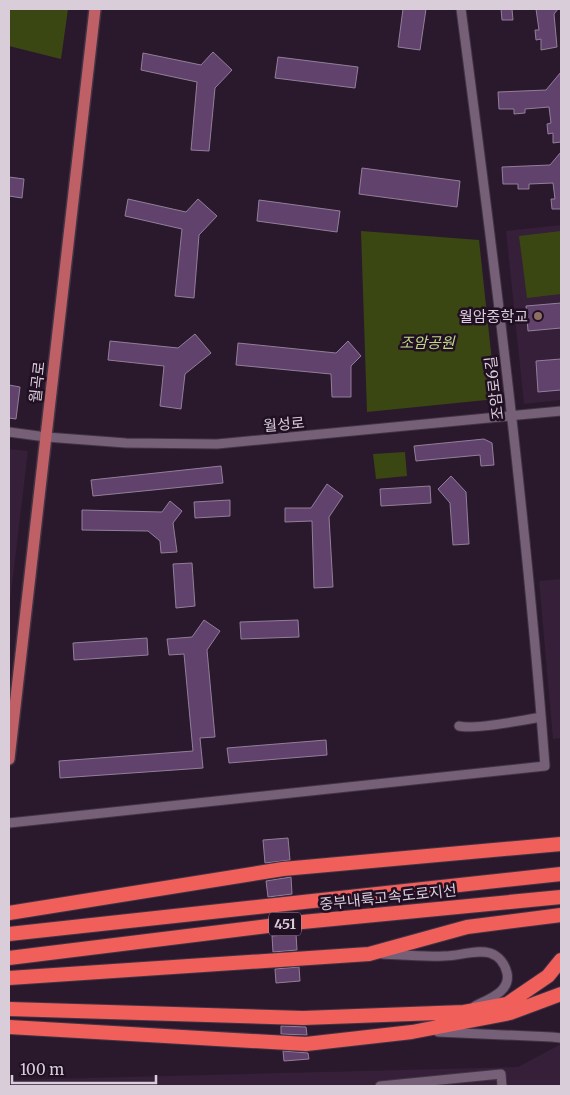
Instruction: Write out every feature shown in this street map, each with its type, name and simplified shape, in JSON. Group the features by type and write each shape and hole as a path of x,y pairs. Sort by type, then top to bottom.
{"highway":[{"path":"9,913 284,869 561,844"},
{"name":"중부내륙고속도로지선","path":"9,934 561,874"},
{"name":"중부내륙고속도로지선","path":"9,958 292,922 561,897"},
{"path":"9,978 369,954 466,927 561,915"},
{"path":"9,1009 303,1018 464,1012 506,1004 548,976 561,960"},
{"path":"9,1027 306,1044 412,1032 510,1013 561,994"}],"main road":[{"name":"월곡로","path":"9,759 95,9"}],"street":[{"name":"조암로6길","path":"9,823 545,766 512,417 461,9"},
{"name":"월성로","path":"9,432 46,437 126,442 217,444 561,411"},
{"path":"459,726 464,728 541,718"},
{"path":"369,954 446,956 476,952 492,954 502,960 508,974 501,993 464,1012"},
{"path":"412,1032 452,1032 561,1038"},
{"path":"380,1086 501,1074 502,1086"}],"shaded area":[{"name":"월암중학교","path":"561,225 561,400 524,404 506,231"},
{"path":"9,449 28,451 9,609"},
{"path":"561,579 561,738 553,739 539,581"},
{"path":"561,1044 561,1086 9,1086 9,1080 518,1067"}],"green space":[{"path":"9,9 68,9 61,59 9,46"},
{"name":"조암공원","path":"361,231 479,240 496,399 367,412"},
{"path":"561,231 561,294 527,298 519,236"},
{"path":"405,452 407,476 376,479 373,454"}],"building":[{"path":"403,9 426,9 420,50 398,47"},
{"path":"501,9 512,9 513,20 502,20"},
{"path":"536,9 558,9 554,14 557,47 541,50 541,39 536,40 535,30 539,30"},
{"path":"213,52 232,70 215,88 209,151 191,150 197,82 141,70 143,53 201,65"},
{"path":"278,57 358,67 355,88 275,78"},
{"path":"561,72 561,142 553,143 553,133 548,134 547,124 551,123 549,107 525,109 525,113 514,114 514,109 499,109 498,92 546,90"},
{"path":"561,152 561,209 552,209 551,199 555,199 553,183 529,184 529,189 518,189 518,184 503,184 502,167 550,165"},
{"path":"362,168 460,181 457,207 359,194"},
{"path":"9,177 24,179 22,198 9,196"},
{"path":"128,199 186,212 198,199 217,216 199,235 194,298 175,296 182,229 125,216"},
{"path":"259,200 340,211 337,232 257,221"},
{"path":"561,303 561,328 528,331 526,306"},
{"path":"195,334 211,353 185,374 181,409 160,406 164,366 108,360 110,341 178,348"},
{"path":"348,341 361,356 351,366 351,397 332,397 331,374 236,365 238,343 336,353"},
{"path":"561,359 561,390 538,392 536,361"},
{"path":"9,385 20,387 16,419 9,418"},
{"path":"484,439 492,443 494,465 481,466 480,455 416,461 414,446"},
{"path":"221,466 223,483 93,496 91,480"},
{"path":"451,476 466,492 469,544 453,545 450,503 438,489"},
{"path":"327,484 343,496 329,517 333,587 314,588 312,521 285,522 285,508 311,508"},
{"path":"430,486 431,503 381,506 380,489"},
{"path":"230,500 230,516 195,518 194,502"},
{"path":"170,501 182,511 173,523 177,552 161,553 160,541 148,531 82,530 82,510 162,512"},
{"path":"192,563 195,606 176,608 173,564"},
{"path":"204,620 220,631 207,650 215,737 200,738 203,768 60,778 59,761 193,751 184,654 169,655 167,639 192,637"},
{"path":"298,620 299,637 241,639 240,622"},
{"path":"147,638 148,655 74,660 73,643"},
{"path":"326,740 327,755 229,763 227,748"},
{"path":"288,838 290,860 265,863 263,840"},
{"path":"291,877 292,894 268,897 266,881"},
{"path":"296,934 297,950 273,952 272,936"},
{"path":"299,967 300,981 276,983 275,969"},
{"path":"281,1026 306,1027 307,1035 281,1034"},
{"path":"283,1051 308,1053 309,1059 284,1061"}],"place":[{"name":"월암중학교","path":"538,316"}]}
